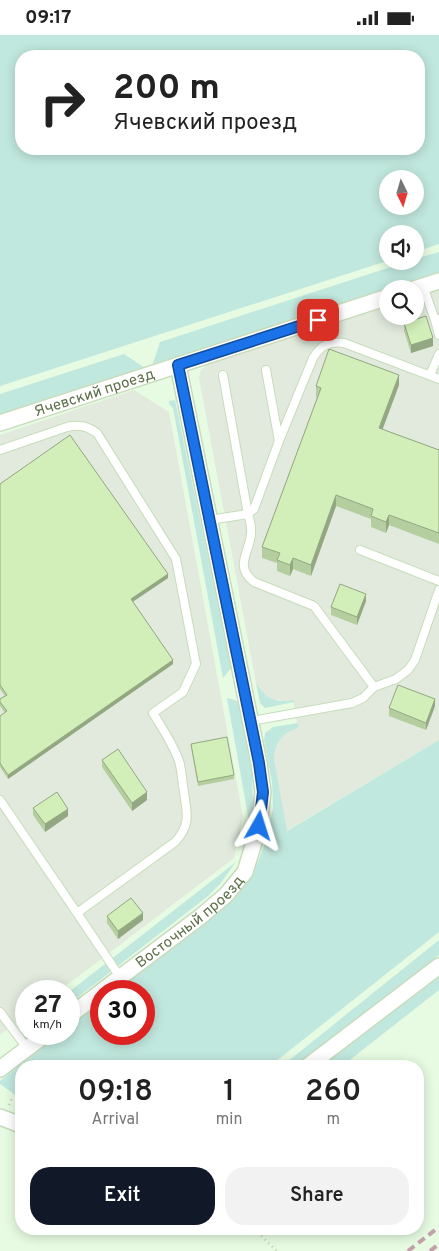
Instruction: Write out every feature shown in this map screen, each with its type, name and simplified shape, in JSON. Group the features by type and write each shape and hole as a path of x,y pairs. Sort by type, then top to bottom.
{"street":[{"path":"424,286 439,281"},
{"name":"Ячевский проезд","path":"0,423 379,300"},
{"name":"Восточный проезд","path":"116,980 200,917 226,895 245,872 259,826 263,792 251,721 178,365"},
{"path":"316,1060 439,966"},
{"name":"Восточный проезд","path":"80,1008 90,1000"},
{"path":"0,1069 31,1045"},
{"path":"0,1117 15,1123"}],"lane":[{"path":"424,296 437,320 439,335"},
{"path":"209,521 248,514 254,509 312,358 319,348 328,343 344,343 439,379"},
{"path":"430,375 439,354"},
{"path":"266,370 279,441"},
{"path":"223,375 251,525 251,536 243,568 247,577 254,582 314,606 374,687"},
{"path":"0,451 67,427 78,425 96,433 176,559 196,665 183,692 153,713 174,749 179,762 188,818 186,827 182,835 175,842 77,913"},
{"path":"360,550 439,581"},
{"path":"251,721 352,703 363,698 374,687 396,679 408,670 415,660 439,590"},
{"path":"0,800 120,977"},
{"path":"0,1012 27,1048"}],"path":[{"path":"260,1235 277,1251"}],"shaded area":[{"path":"0,35 439,35 439,244 424,249 424,225 379,225 379,264 0,386"},
{"path":"439,252 439,272 415,280 379,280 379,292 152,366 160,342 381,270 424,270 424,256"},
{"path":"439,290 439,740 286,831 274,759 275,748 280,739 288,731 298,728 293,700 273,699 262,693 256,683 199,378 201,370 208,364 223,358 379,309 379,325 424,325 424,294"},
{"path":"124,354 145,368 0,414 0,394"},
{"path":"134,390 169,412 243,817 234,858 73,980 15,980 15,1023 0,1035 0,435"},
{"path":"175,400 231,668 223,678 173,408 169,404 169,401"},
{"path":"256,683 263,693 272,699 281,701 293,700 294,702 265,708 260,703"},
{"path":"227,698 239,703 252,775 253,804 250,827"},
{"path":"298,723 298,728 280,739 274,759 287,831 439,740 439,932 278,1060 27,1060 46,1045 80,1045 80,1018 90,1011 90,1045 155,1045 155,980 129,980 236,897 256,867 265,843 273,808 272,782 264,740 265,733 273,727"},
{"path":"236,862 220,884 208,896 100,980 90,980 90,988 80,995 80,983"},
{"path":"439,940 439,955 303,1060 289,1060"},
{"path":"439,977 439,990 350,1060 330,1060"},
{"path":"15,1069 15,1095 0,1084 0,1081"}],"building":[{"path":"426,316 433,338 411,345 405,325 424,325 424,317"},
{"path":"329,349 399,375 379,428 439,450 439,533 389,515 386,522 371,516 373,509 336,495 311,565 293,558 290,565 277,560 280,553 262,547 321,388 316,386"},
{"path":"70,435 168,574 131,599 173,660 8,775 0,763 0,716 7,711 0,702 0,699 7,695 0,685 0,484"},
{"path":"340,584 366,594 357,617 331,607"},
{"path":"398,685 435,699 426,723 389,708"},
{"path":"227,737 234,775 198,782 191,744"},
{"path":"118,749 147,792 132,803 102,760"},
{"path":"57,792 68,809 45,824 33,808"},
{"path":"131,898 143,913 118,931 107,916"}],"railway":[{"path":"408,1251 439,1227"},
{"path":"430,1251 439,1244"}],"route":[{"path":"259,826 263,792 259,763 178,365 318,320"}]}
